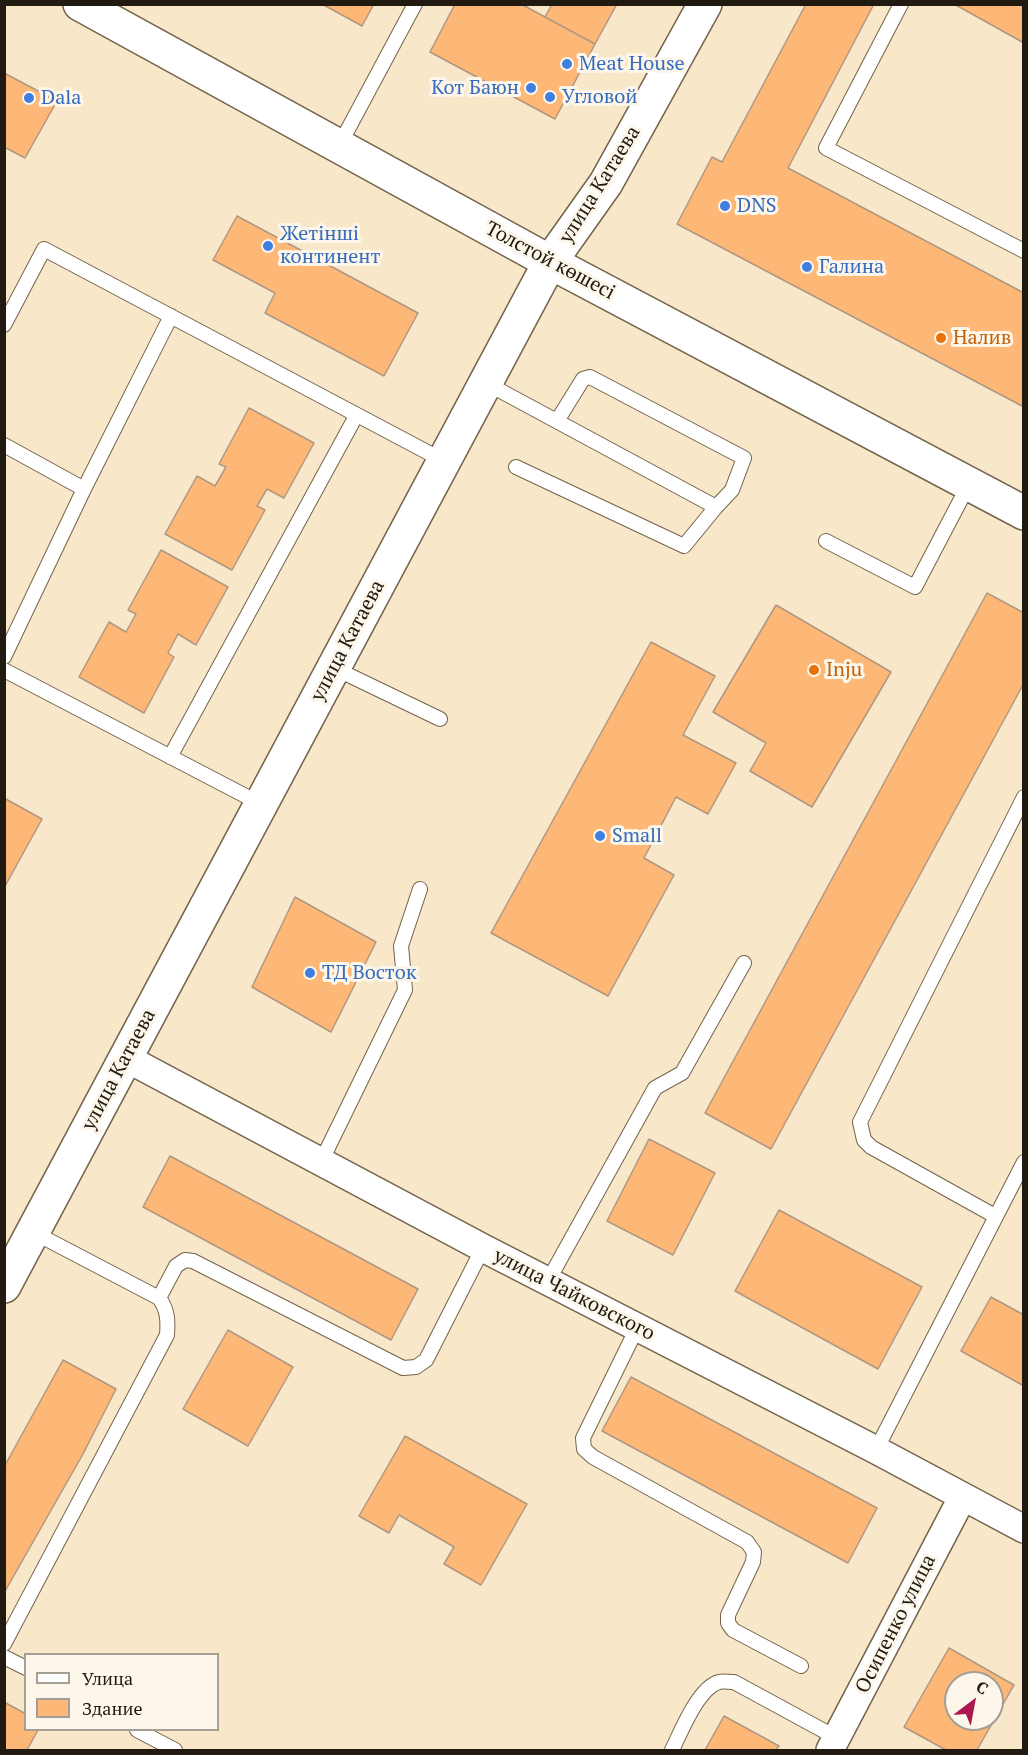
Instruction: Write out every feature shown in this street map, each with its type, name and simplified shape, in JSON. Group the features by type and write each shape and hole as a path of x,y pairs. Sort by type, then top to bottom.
{"street":[{"name":"Толстой көшесі","path":"80,4 550,262 1023,513"},
{"name":"улица Катаева","path":"4,1286 550,262 606,183 705,4"},
{"name":"улица Чайковского","path":"126,1058 483,1248 876,1450 1023,1529"},
{"name":"Осипенко улица","path":"834,1744 962,1498"}],"lane":[{"path":"339,146 416,4"},
{"path":"901,4 826,148 1023,251"},
{"path":"4,326 44,249 444,461"},
{"path":"4,657 84,489 171,316"},
{"path":"516,467 684,546 732,490 744,458 590,377 583,379 557,421"},
{"path":"486,383 717,507"},
{"path":"170,757 356,416"},
{"path":"4,445 84,489"},
{"path":"826,541 915,587 969,484"},
{"path":"334,668 440,719"},
{"path":"4,670 261,804"},
{"path":"995,1216 871,1147 864,1140 860,1122 1023,797"},
{"path":"321,1162 405,990 401,945 420,889"},
{"path":"548,1281 656,1088 682,1073 744,963"},
{"path":"876,1450 1023,1162"},
{"path":"4,1644 167,1335 168,1320 165,1306 159,1298 33,1232"},
{"path":"159,1298 176,1266 185,1260 194,1262 403,1368 416,1367 426,1360 483,1248"},
{"path":"638,1328 583,1438 584,1449 593,1457 747,1542 753,1552 753,1562 728,1615 728,1623 733,1630 801,1666"},
{"path":"4,1657 24,1667"},
{"path":"672,1750 700,1698 709,1688 720,1682 734,1682 834,1744"},
{"path":"139,1731 175,1750"}],"building":[{"path":"322,4 374,4 362,26"},
{"path":"455,4 521,4 595,44 555,119 430,52"},
{"path":"552,4 617,4 595,44 545,17"},
{"path":"806,4 874,4 788,168 1024,293 1024,407 677,224 712,157 722,162"},
{"path":"954,4 1024,4 1024,43"},
{"path":"4,73 57,101 25,158 6,148 4,151"},
{"path":"237,216 418,313 384,376 265,313 275,293 213,260"},
{"path":"249,408 314,443 284,498 267,489 257,506 265,510 232,570 165,534 197,476 215,486 226,467 219,464"},
{"path":"161,550 228,587 196,645 178,634 168,653 174,657 144,713 79,677 109,622 126,632 136,614 128,610"},
{"path":"987,593 1024,613 1024,683 771,1149 705,1113"},
{"path":"776,605 891,672 812,807 750,771 766,743 713,712"},
{"name":"Small","path":"651,642 715,676 683,735 736,763 708,814 676,797 644,858 674,875 608,996 491,933"},
{"path":"4,798 42,819 4,888"},
{"name":"ТД Восток","path":"295,897 376,942 331,1032 252,987"},
{"path":"649,1139 715,1173 673,1255 607,1221"},
{"path":"170,1156 418,1289 391,1340 143,1207"},
{"path":"779,1210 922,1287 878,1369 735,1291"},
{"path":"991,1297 1024,1315 1024,1386 961,1351"},
{"path":"228,1330 293,1367 248,1446 183,1409"},
{"path":"63,1360 116,1389 83,1454 4,1593 4,1467"},
{"path":"631,1377 877,1508 848,1563 602,1431"},
{"path":"405,1436 527,1504 481,1585 444,1564 454,1547 399,1515 389,1533 359,1516"},
{"path":"949,1648 989,1671 944,1671 944,1731 988,1731 977,1750 946,1750 904,1727"},
{"path":"1004,1679 1014,1685 1004,1703"},
{"path":"4,1702 24,1713 24,1731 37,1731 27,1750 4,1750"},
{"path":"724,1716 779,1746 776,1750 705,1750"}],"place":[{"name":"Meat House","path":"567,64"},
{"name":"Кот Баюн","path":"531,88"},
{"name":"Угловой","path":"550,97"},
{"name":"Dala","path":"29,98"},
{"name":"DNS","path":"725,206"},
{"name":"Жетінші континент","path":"268,246"},
{"name":"Галина","path":"807,267"},
{"name":"Налив","path":"941,338"},
{"name":"Inju","path":"814,670"},
{"name":"Small","path":"600,836"},
{"name":"ТД Восток","path":"310,973"}]}
